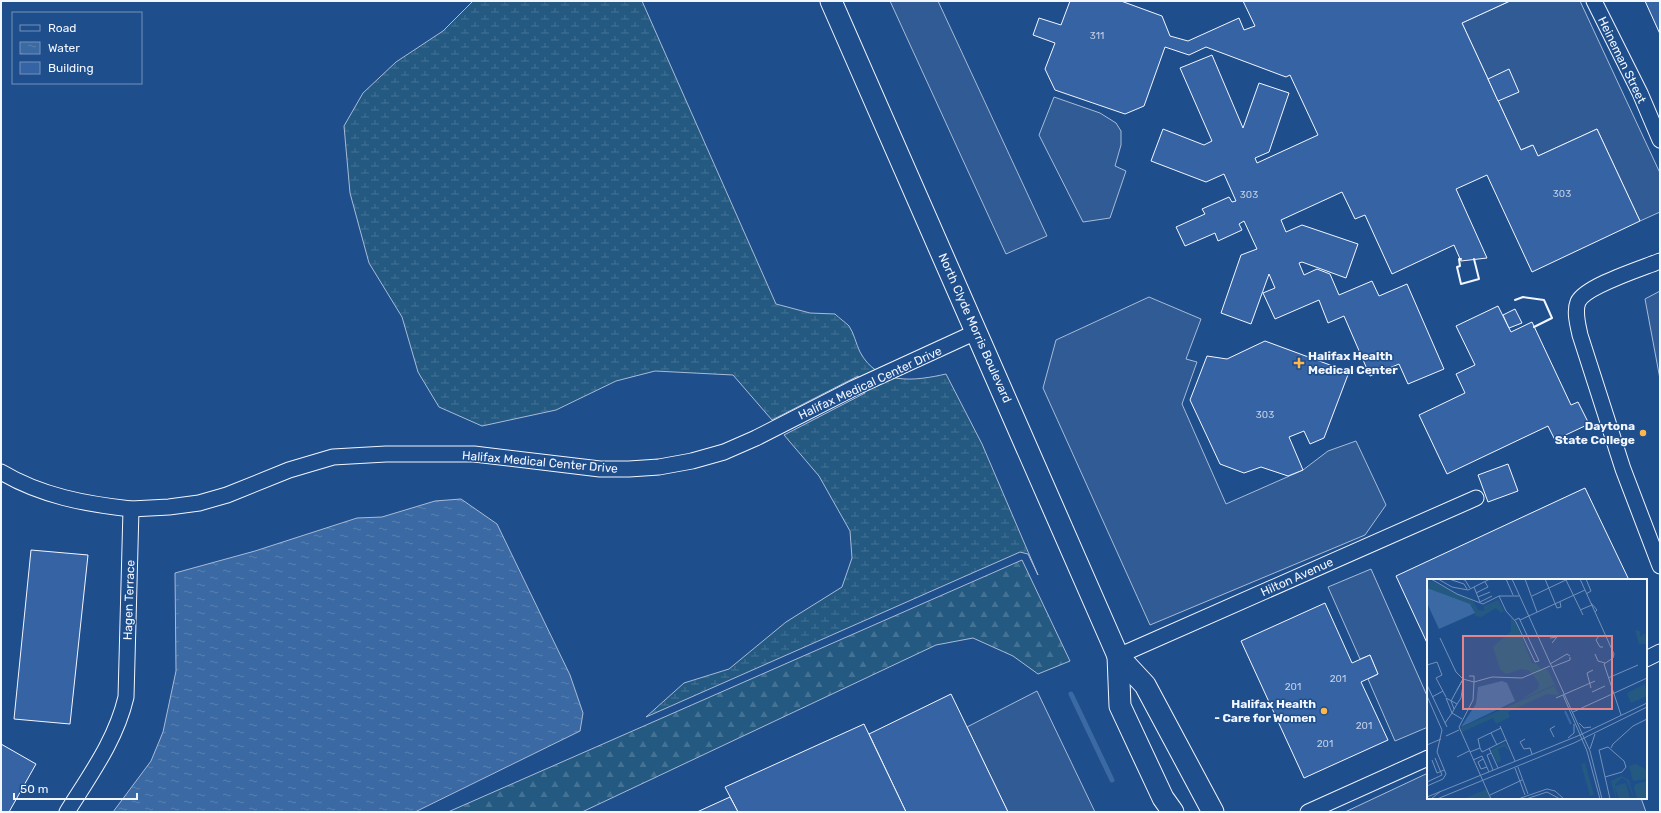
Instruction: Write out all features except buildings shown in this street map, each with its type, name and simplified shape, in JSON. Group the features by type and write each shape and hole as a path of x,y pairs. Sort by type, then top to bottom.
{"main road":[{"name":"North Clyde Morris Boulevard","path":"831,1 1118,656 1145,685 1213,812"},
{"name":"North Clyde Morris Boulevard","path":"1118,656 1120,706 1163,798 1173,812"}],"street":[{"name":"Heineman Street","path":"1594,1 1640,93 1660,140"},
{"path":"1660,261 1590,289 1578,302 1577,317 1580,335 1623,469 1660,566"},
{"name":"Halifax Medical Center Drive","path":"131,509 169,507 199,503 227,495 289,470 333,457 386,454 474,454 600,469 659,467 692,461 724,452 756,438 854,388 976,332"},
{"path":"1,472 27,485 72,501 131,509"},
{"name":"Hilton Avenue","path":"1118,656 1476,498"},
{"name":"Hagen Terrace","path":"67,812 105,751 121,718 124,704 127,678 131,509"},
{"path":"1647,658 1660,652"},
{"path":"1308,812 1427,758"}],"green space":[{"path":"473,1 642,1 776,304 810,313 835,314 849,326 860,352 868,363 877,371 887,376 910,379 946,374 982,444 1038,575 1028,554 1020,552 646,717 684,683 729,669 786,622 842,587 852,558 850,531 819,476 784,435 865,393 858,376 772,420 733,375 655,371 616,381 556,410 482,426 439,407 418,372 402,317 369,263 350,193 344,126 363,93 396,62 443,31"},
{"path":"1022,560 1070,661 1038,674 1013,656 973,638 936,645 582,812 448,812"}],"shaded area":[{"path":"890,1 938,1 1047,236 1006,254"},
{"path":"1510,1 1580,1 1660,173 1660,212 1640,221 1597,129 1538,156 1532,145 1521,150 1462,23"},
{"path":"1054,97 1100,113 1116,123 1121,131 1121,145 1115,166 1126,171 1110,218 1083,222 1039,135"},
{"path":"1660,291 1660,379 1645,299"},
{"path":"1149,297 1201,319 1186,359 1197,362 1182,404 1226,504 1303,470 1328,451 1356,441 1386,505 1365,535 1150,625 1043,388 1056,340"},
{"path":"1371,569 1427,696 1427,727 1395,741 1368,679 1378,674 1370,655 1360,659 1328,587"},
{"path":"1037,691 1095,812 1008,812 967,727"},
{"path":"1427,773 1427,799 1641,799 1646,812 1345,812"}],"water":[{"path":"461,499 497,524 570,675 583,713 580,731 415,812 113,812 151,761 163,732 176,671 175,573 255,551 357,518 382,517 435,501"}],"waterway":[{"path":"1071,694 1112,780"}],"wall":[{"path":"1461,259 1459,259 1460,266 1457,267 1461,284 1479,279 1474,259"},
{"path":"1515,300 1523,297 1544,300 1552,318 1534,327"}],"place":[{"name":"Halifax Health Medical Center","path":"1299,363"},
{"name":"Daytona State College","path":"1643,433"},
{"name":"Halifax Health - Care for Women","path":"1324,711"}]}
